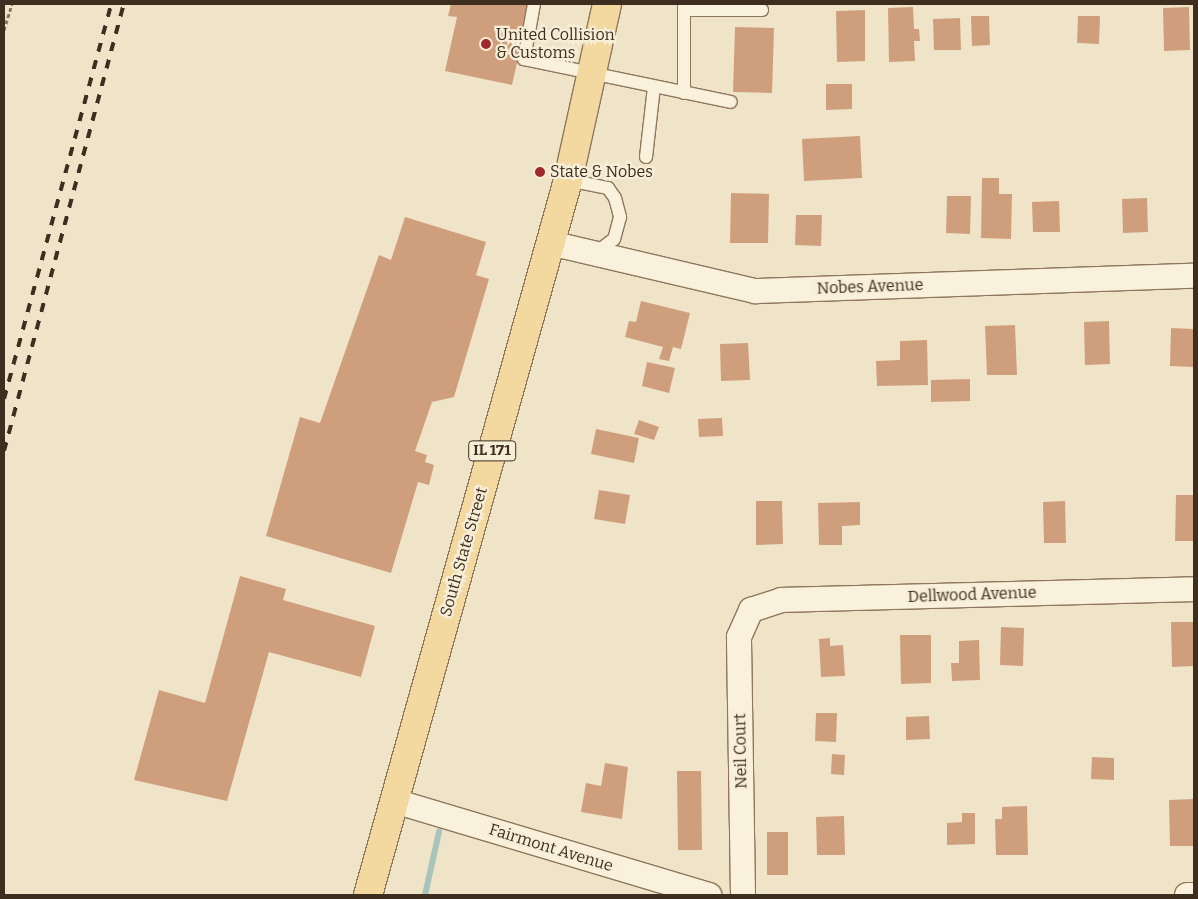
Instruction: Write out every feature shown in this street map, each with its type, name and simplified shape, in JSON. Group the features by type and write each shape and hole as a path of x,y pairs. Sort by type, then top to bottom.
{"main road":[{"name":"South State Street","path":"368,895 568,180 607,4"}],"street":[{"name":"Nobes Avenue","path":"550,243 597,252 755,291 1194,276"},
{"name":"Dellwood Avenue","path":"751,610 781,600 1194,589"},
{"name":"Neil Court","path":"743,895 739,637 751,610"},
{"name":"Fairmont Avenue","path":"394,801 709,895"},
{"path":"1187,895 1194,895"}],"lane":[{"path":"534,4 524,59 592,75 732,102"},
{"path":"684,93 684,7 762,10"},
{"path":"646,157 654,87"},
{"path":"568,180 608,188 615,198 620,217 614,239 597,252"}],"path":[{"path":"4,30 12,4"}],"building":[{"name":"United Collision & Customs","path":"451,4 530,5 512,85 445,71 457,17 448,16"},
{"path":"913,7 914,29 919,29 920,41 914,41 915,61 889,62 888,8"},
{"path":"1189,7 1190,50 1164,51 1163,8"},
{"path":"865,10 865,61 837,62 836,11"},
{"path":"971,16 989,16 990,45 972,46"},
{"path":"1078,16 1100,16 1099,44 1077,43"},
{"path":"960,18 961,50 934,50 933,19"},
{"path":"735,27 774,28 772,93 733,92"},
{"path":"826,84 852,84 852,109 826,110"},
{"path":"860,136 862,178 804,181 802,139"},
{"path":"982,178 999,178 999,194 1012,194 1011,239 981,238"},
{"path":"731,193 769,194 768,243 730,243"},
{"path":"947,196 971,196 970,234 946,233"},
{"path":"1147,198 1148,232 1123,233 1122,199"},
{"path":"1059,201 1060,232 1033,232 1032,202"},
{"path":"796,215 822,215 821,246 795,245"},
{"path":"405,217 486,242 476,275 489,279 454,397 432,402 415,451 427,455 425,462 434,465 429,485 418,482 391,573 266,536 300,417 320,423 379,255 391,260"},
{"path":"641,301 690,313 681,349 673,347 669,361 659,359 663,347 625,337 629,321 636,322"},
{"path":"1109,321 1110,364 1085,365 1084,322"},
{"path":"1015,325 1017,375 987,375 985,326"},
{"path":"1171,328 1194,329 1194,367 1170,366"},
{"path":"927,340 928,385 877,386 876,361 900,360 900,341"},
{"path":"748,343 750,380 721,381 720,344"},
{"path":"647,362 675,368 669,393 642,386"},
{"path":"970,379 970,401 931,402 931,380"},
{"path":"722,418 723,436 699,437 698,419"},
{"path":"639,420 659,427 654,440 634,434"},
{"path":"596,429 639,438 634,463 591,454"},
{"path":"599,490 630,495 625,524 594,519"},
{"path":"1176,495 1194,495 1194,541 1175,541"},
{"path":"756,501 782,501 783,544 756,545"},
{"path":"1065,501 1066,543 1044,543 1043,502"},
{"path":"860,502 860,525 842,526 842,545 819,545 818,503"},
{"path":"240,576 286,589 283,600 375,626 361,677 269,652 227,801 134,780 159,690 205,703"},
{"path":"1171,622 1194,622 1194,666 1172,667"},
{"path":"1001,627 1024,628 1023,666 1000,665"},
{"path":"900,635 931,635 931,683 901,684"},
{"path":"830,638 830,646 843,645 845,676 821,677 819,639"},
{"path":"979,640 980,680 952,681 951,663 959,663 959,641"},
{"path":"816,713 837,713 836,742 815,741"},
{"path":"929,716 930,739 906,740 906,717"},
{"path":"832,754 845,755 844,775 831,774"},
{"path":"1092,757 1114,758 1114,780 1091,779"},
{"path":"605,763 628,767 622,819 581,812 586,783 601,786"},
{"path":"677,771 701,771 702,850 678,850"},
{"path":"1194,799 1194,846 1170,846 1169,800"},
{"path":"1027,806 1028,855 996,855 995,819 1002,819 1002,807"},
{"path":"962,813 975,813 975,844 947,845 947,823 962,822"},
{"path":"844,816 845,855 817,855 816,817"},
{"path":"767,832 788,832 788,875 767,875"}],"waterway":[{"path":"425,895 439,832"}],"railway":[{"path":"4,399 111,4"},
{"path":"4,451 124,4"}],"place":[{"name":"United Collision & Customs","path":"486,44"},
{"name":"State & Nobes","path":"540,172"}]}
